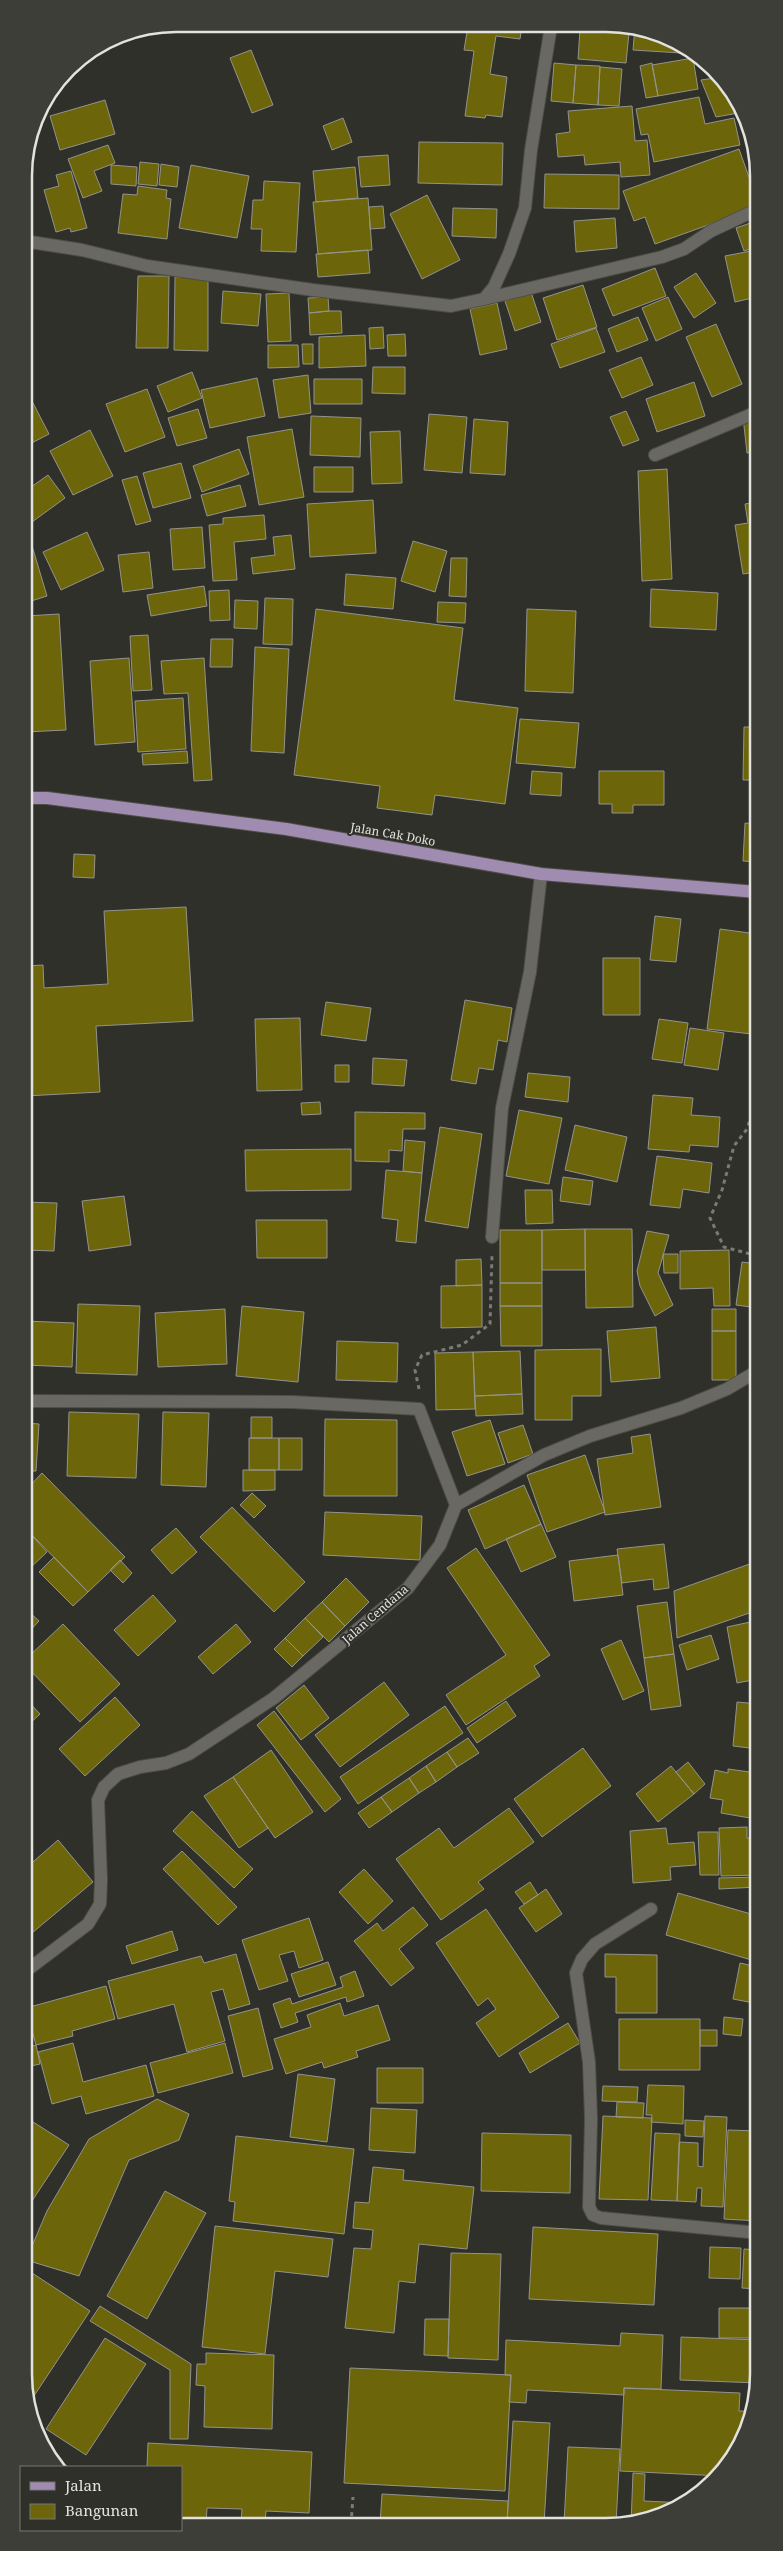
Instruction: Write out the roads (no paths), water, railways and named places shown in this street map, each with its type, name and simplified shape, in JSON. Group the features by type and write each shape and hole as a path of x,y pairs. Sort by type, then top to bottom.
{"main road":[{"name":"Jalan Cak Doko","path":"33,798 47,798 286,829 541,874 750,891"}],"street":[{"path":"484,299 494,286 509,254 525,208 531,150 550,32"},
{"path":"33,242 82,250 147,266 323,291 450,306 662,257 684,249 711,231 750,213"},
{"path":"654,455 750,415"},
{"path":"492,1237 502,1108 530,972 541,874"},
{"path":"32,1401 293,1402 419,1410 456,1505 544,1455 590,1436 681,1408 726,1389 750,1375"},
{"name":"Jalan Cendana","path":"32,1965 88,1924 100,1904 98,1800 104,1787 118,1774 140,1767 166,1763 189,1754 274,1698 408,1588 440,1545 456,1505"},
{"path":"651,1909 595,1944 582,1959 576,1973 589,2062 591,2119 589,2207 593,2215 601,2218 750,2232"}]}
